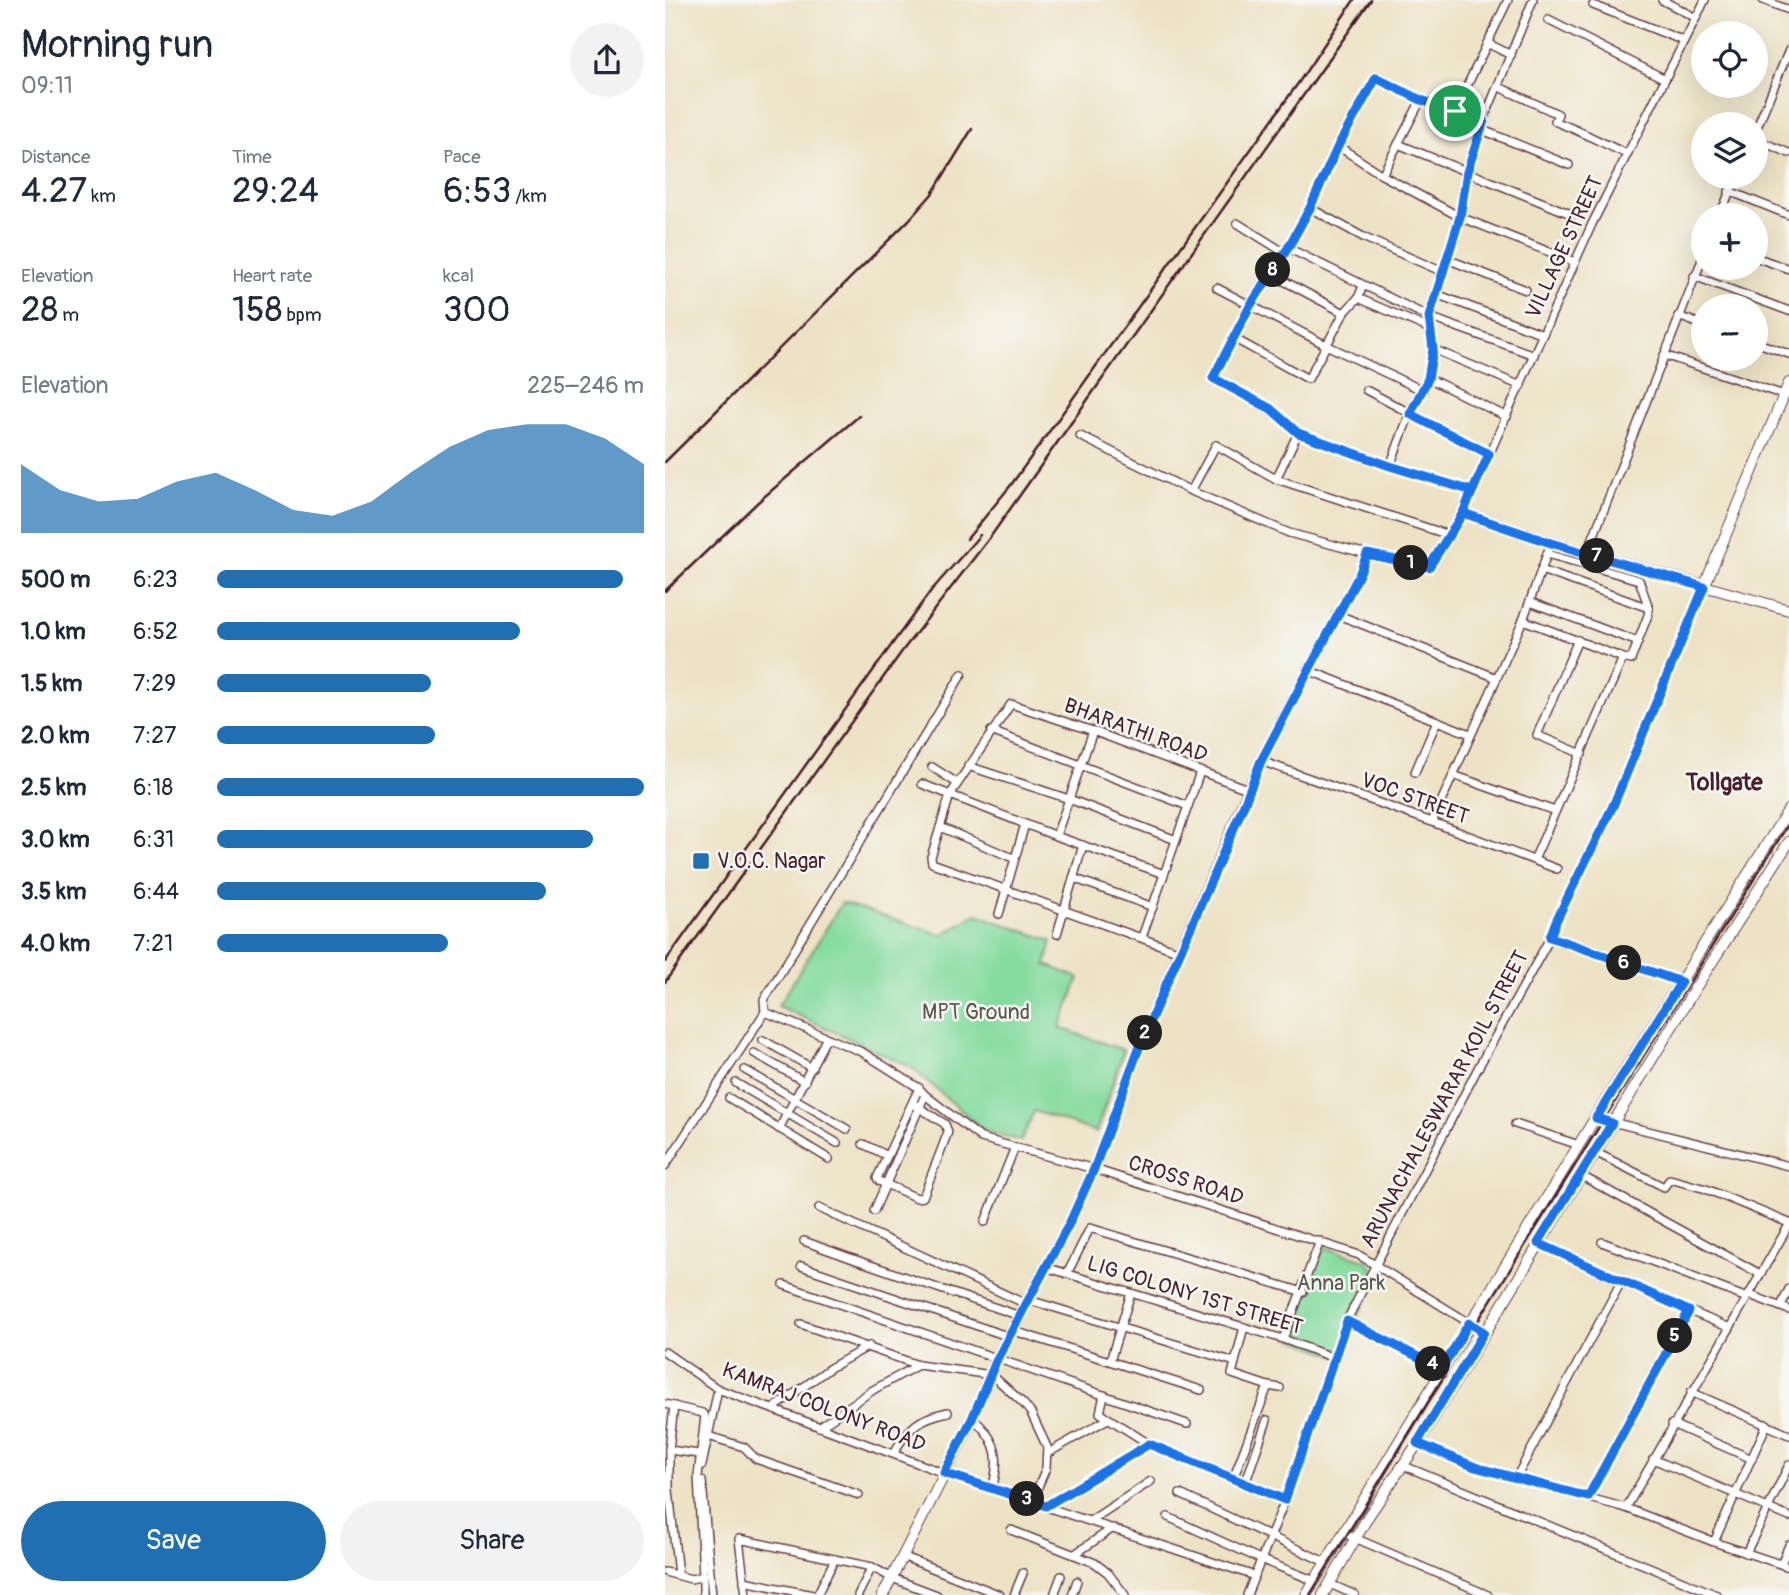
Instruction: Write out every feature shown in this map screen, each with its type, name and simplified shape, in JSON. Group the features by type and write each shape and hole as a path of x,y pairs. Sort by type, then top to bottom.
{"street":[{"path":"1455,111 1508,0"},
{"path":"1390,466 1410,414 1424,391 1428,378 1433,349 1429,317 1460,217 1467,172 1480,129 1533,0"},
{"path":"1662,0 1696,18"},
{"name":"VILLAGE STREET","path":"1463,513 1575,262 1705,0"},
{"path":"1763,0 1789,10"},
{"path":"1593,5 1684,41"},
{"path":"1548,20 1665,79"},
{"path":"1487,44 1511,55"},
{"path":"1763,112 1789,50"},
{"path":"1472,491 1390,466 1298,433 1271,409 1213,378 1250,306 1310,208 1338,146 1376,78 1421,100 1484,120"},
{"path":"1499,87 1558,114 1555,121 1627,154"},
{"path":"1382,175 1421,100"},
{"path":"1480,129 1569,165"},
{"path":"1398,144 1571,214"},
{"path":"1768,144 1789,153"},
{"path":"1338,146 1382,175 1460,217 1575,262"},
{"path":"1724,203 1729,191 1789,215"},
{"path":"1310,208 1365,238 1443,272"},
{"path":"1237,223 1286,250 1429,317 1534,355"},
{"path":"1447,260 1526,290"},
{"path":"1768,262 1789,269"},
{"path":"1271,274 1344,313"},
{"path":"1587,553 1692,280"},
{"path":"1705,280 1789,311"},
{"path":"1235,339 1308,379 1344,313 1358,298 1363,286"},
{"path":"1217,288 1424,391"},
{"path":"1436,294 1543,334"},
{"path":"1358,298 1430,330"},
{"path":"1678,316 1691,321"},
{"path":"1768,347 1789,354"},
{"path":"1433,349 1521,386"},
{"path":"1664,355 1784,395"},
{"path":"1428,378 1507,417"},
{"path":"1704,587 1789,383"},
{"path":"1366,390 1489,454"},
{"path":"1276,479 1298,433"},
{"path":"1080,436 1191,491 1289,533 1367,554 1429,567 1463,513 1551,543 1789,610"},
{"path":"1191,491 1216,445 1276,479 1449,535"},
{"path":"1432,822 1523,620 1551,543"},
{"path":"883,1595 992,1375 997,1359 1070,1222 1094,1169 1142,1040 1261,761 1336,614 1359,575 1367,554"},
{"path":"1523,620 1630,660 1638,642 1649,608 1639,580 1547,554"},
{"path":"1541,570 1649,608"},
{"name":"ARUNACHALESWARAR KOIL STREET","path":"1247,1595 1285,1500 1347,1321 1478,1068 1550,937 1613,806 1704,587"},
{"path":"1529,602 1638,642"},
{"path":"1336,614 1497,678"},
{"path":"1578,640 1537,736 1582,754"},
{"path":"1534,860 1623,658"},
{"path":"1308,670 1471,734"},
{"path":"665,1166 765,1012 764,1000 962,674"},
{"name":"BHARATHI ROAD","path":"992,731 1011,704 1093,731 1249,790"},
{"path":"1415,772 1437,721"},
{"path":"1180,952 932,863 950,795 992,731 1188,806"},
{"path":"1056,836 1093,731"},
{"name":"VOC STREET","path":"1261,761 1557,869"},
{"path":"968,766 1069,799 1176,840"},
{"path":"932,767 957,783"},
{"path":"1142,937 1200,772"},
{"path":"1453,775 1555,811"},
{"path":"922,784 1164,874"},
{"path":"1306,1595 1469,1323 1789,810"},
{"path":"999,914 1025,824"},
{"path":"940,827 1013,858"},
{"path":"1323,1595 1612,1123 1789,842"},
{"path":"1057,934 1083,845"},
{"path":"1073,878 1153,907"},
{"path":"1550,937 1681,982"},
{"name":"CROSS ROAD","path":"765,1012 862,1052 919,1088 981,1138 1094,1169 1320,1241 1365,1258 1375,1267 1484,1332"},
{"path":"779,1129 826,1039"},
{"path":"763,1040 812,1068"},
{"path":"754,1053 805,1082"},
{"path":"745,1070 847,1129"},
{"path":"736,1083 837,1143"},
{"path":"874,1211 919,1088"},
{"path":"915,1105 945,1124 949,1132 923,1197 917,1198 877,1178 886,1155 915,1105 925,1095"},
{"path":"729,1098 829,1159"},
{"path":"1596,1118 1789,1166"},
{"path":"1515,1124 1579,1145"},
{"path":"863,1144 886,1155"},
{"path":"985,1222 1015,1147"},
{"path":"1595,1152 1664,1186 1670,1179 1706,1189 1789,1226 1672,1424 1626,1508"},
{"path":"1580,1175 1760,1275"},
{"path":"819,1208 1028,1302 1235,1362"},
{"path":"1067,1274 1090,1228 1303,1292"},
{"path":"804,1241 881,1270 1020,1316"},
{"path":"1283,1339 1303,1292 1320,1241"},
{"path":"1602,1242 1785,1308 1789,1289"},
{"path":"1538,1243 1730,1328"},
{"path":"1365,1258 1382,1254"},
{"path":"801,1266 1012,1334 1201,1390"},
{"name":"LIG COLONY 1ST STREET","path":"1045,1267 1283,1339 1334,1358"},
{"path":"1516,1478 1621,1282"},
{"path":"784,1284 1187,1424"},
{"path":"1110,1361 1131,1293"},
{"path":"1588,1497 1689,1311"},
{"path":"1347,1321 1442,1369"},
{"path":"801,1324 918,1364 992,1375 1031,1413 1047,1447 1046,1468 1032,1501"},
{"path":"1244,1327 1232,1374 1280,1388"},
{"path":"775,1408 830,1368 869,1346"},
{"name":"KAMRAJ COLONY ROAD","path":"665,1352 718,1389 894,1452 944,1473 1255,1576"},
{"path":"819,1427 873,1390 918,1364"},
{"path":"1233,1479 1268,1386"},
{"path":"712,1595 701,1470 718,1389"},
{"path":"1691,1392 1789,1435"},
{"path":"1104,1395 1100,1413 1149,1444 1285,1500"},
{"path":"665,1404 704,1414 698,1476 703,1595"},
{"path":"674,1406 667,1490 669,1522 678,1575"},
{"path":"894,1452 910,1428 926,1417 947,1412"},
{"path":"1048,1453 1108,1419"},
{"path":"1245,1484 1267,1420"},
{"path":"978,1423 996,1447 997,1470 992,1489"},
{"path":"1672,1424 1752,1459"},
{"path":"1714,1542 1767,1424"},
{"path":"708,1436 744,1447 756,1459 859,1495"},
{"path":"1417,1443 1475,1467 1626,1508 1785,1566 1789,1545"},
{"path":"1046,1506 1149,1444"},
{"path":"669,1450 699,1454"},
{"path":"1653,1459 1789,1517"},
{"path":"1402,1465 1717,1595"},
{"path":"1746,1553 1789,1465"},
{"path":"1090,1521 1151,1481"},
{"path":"1180,1493 1325,1562"},
{"path":"1168,1517 1315,1581"},
{"path":"1075,1554 1113,1528"},
{"path":"1011,1530 1095,1563 1108,1573 1125,1595"},
{"path":"1343,1533 1488,1595"},
{"path":"746,1595 739,1539 872,1567 892,1578 937,1595"},
{"path":"902,1556 1000,1595"},
{"path":"744,1581 815,1595 835,1559"},
{"path":"858,1595 872,1567"},
{"path":"665,1572 691,1579 700,1579 703,1576"},
{"path":"1014,1595 1023,1573"},
{"path":"1054,1595 1061,1576"},
{"path":"1072,1595 1077,1581"},
{"path":"1330,1584 1355,1595"}],"green space":[{"name":"MPT Ground","path":"842,903 942,935 976,914 1052,941 1046,965 1079,978 1060,1028 1124,1050 1096,1132 1034,1111 1021,1141 985,1131 911,1067 778,1006"},
{"name":"Anna Park","path":"1324,1247 1368,1261 1377,1275 1340,1357 1287,1337"}],"railway":[{"path":"967,539 1011,485 1299,82 1354,0"},
{"path":"665,982 903,650 991,536 1371,0"},
{"path":"665,462 909,220 932,194 972,129"},
{"path":"665,591 758,502 859,416"},
{"path":"665,962 930,592 980,535"},
{"path":"1310,1595 1789,823"}],"place":[{"name":"V.O.C. Nagar","path":"701,861"}],"district":[{"name":"Tollgate","path":"1724,782"}],"route":[{"path":"1455,111 1421,100 1376,78 1338,146 1310,208 1288,248 1250,306 1213,378 1271,409 1298,433 1390,466 1472,491 1463,513 1551,543 1704,587 1613,806 1550,937 1681,982 1596,1118 1612,1123 1538,1243 1689,1311 1588,1497 1475,1467 1417,1443 1484,1332 1469,1323 1442,1369 1347,1321 1296,1475 1285,1500 1149,1444 1046,1506 944,1473 972,1419 997,1359 1070,1222 1094,1169 1142,1040 1261,761 1336,614 1359,575 1367,554 1429,567 1463,513 1489,454 1410,414 1428,379 1433,349 1429,317 1460,217 1467,172 1484,120 1455,111"}]}
